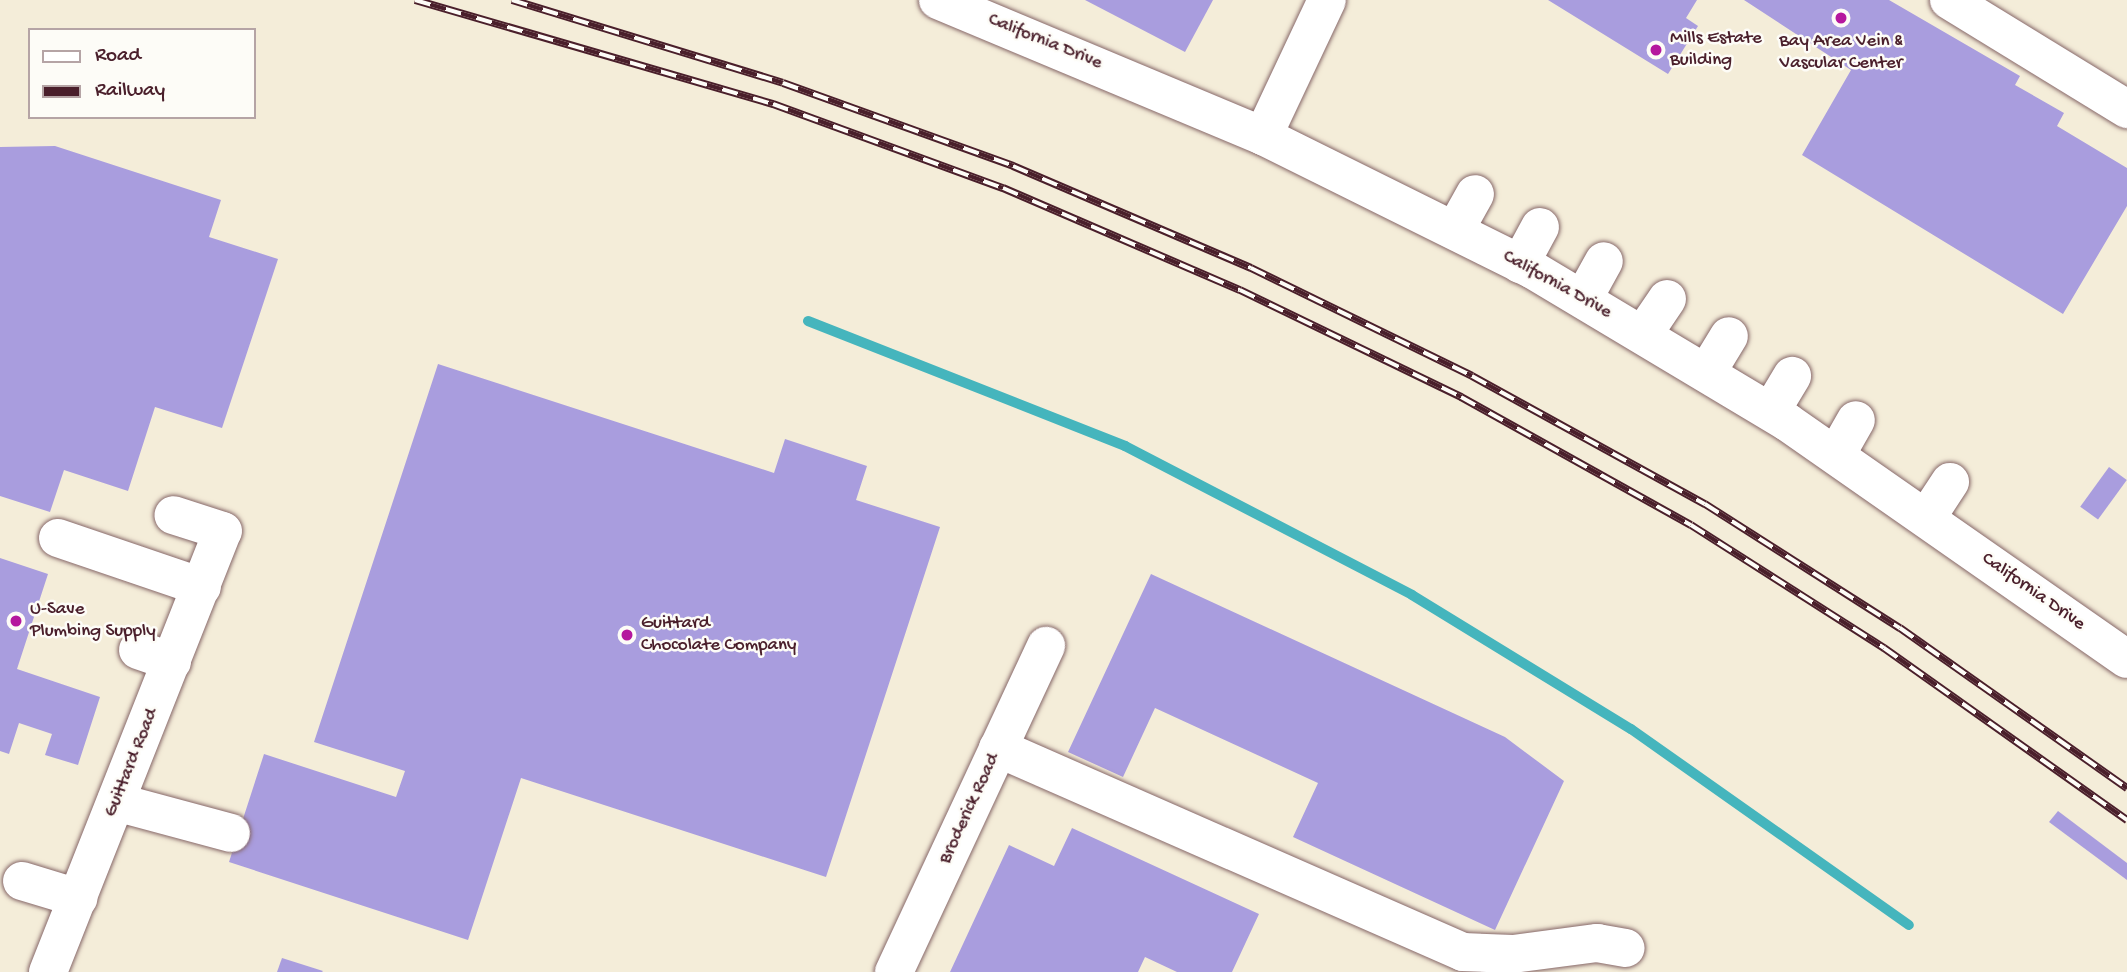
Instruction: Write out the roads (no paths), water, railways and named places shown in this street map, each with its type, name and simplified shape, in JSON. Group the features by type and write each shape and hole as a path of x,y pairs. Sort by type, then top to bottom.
{"street":[{"name":"California Drive","path":"938,0 1263,136 1520,264 1644,333 1771,411 1927,517 2127,659"},
{"path":"1263,136 1327,0"},
{"path":"1949,0 2127,109"},
{"path":"1455,230 1475,194"},
{"path":"1520,264 1540,228"},
{"path":"1583,299 1604,261"},
{"path":"1644,333 1667,299"},
{"path":"1707,372 1728,335"},
{"path":"1771,411 1792,376"},
{"path":"1836,455 1856,420"},
{"path":"1927,517 1950,482"},
{"path":"58,538 209,570 223,531 173,515"},
{"name":"Guittard Road","path":"48,972 78,898 108,865 116,802 155,656 209,570"},
{"name":"Broderick Road","path":"894,972 1046,646"},
{"path":"998,748 1463,952 1513,954 1597,943 1626,948"},
{"path":"116,802 231,833"},
{"path":"22,881 78,898"}],"waterway":[{"path":"808,321 1125,446 1412,595 1631,729 1909,925"}],"railway":[{"path":"415,0 773,104 1003,188 1240,290 1461,397 1691,525 1884,648 2127,820"},
{"path":"512,0 783,83 1013,166 1251,268 1472,376 1705,504 1900,628 2127,788"}],"place":[{"name":"Bay Area Vein & Vascular Center","path":"1841,18"},
{"name":"Mills Estate Building","path":"1656,50"},
{"name":"U-Save Plumbing Supply","path":"16,621"},
{"name":"Guittard Chocolate Company","path":"627,635"}]}
